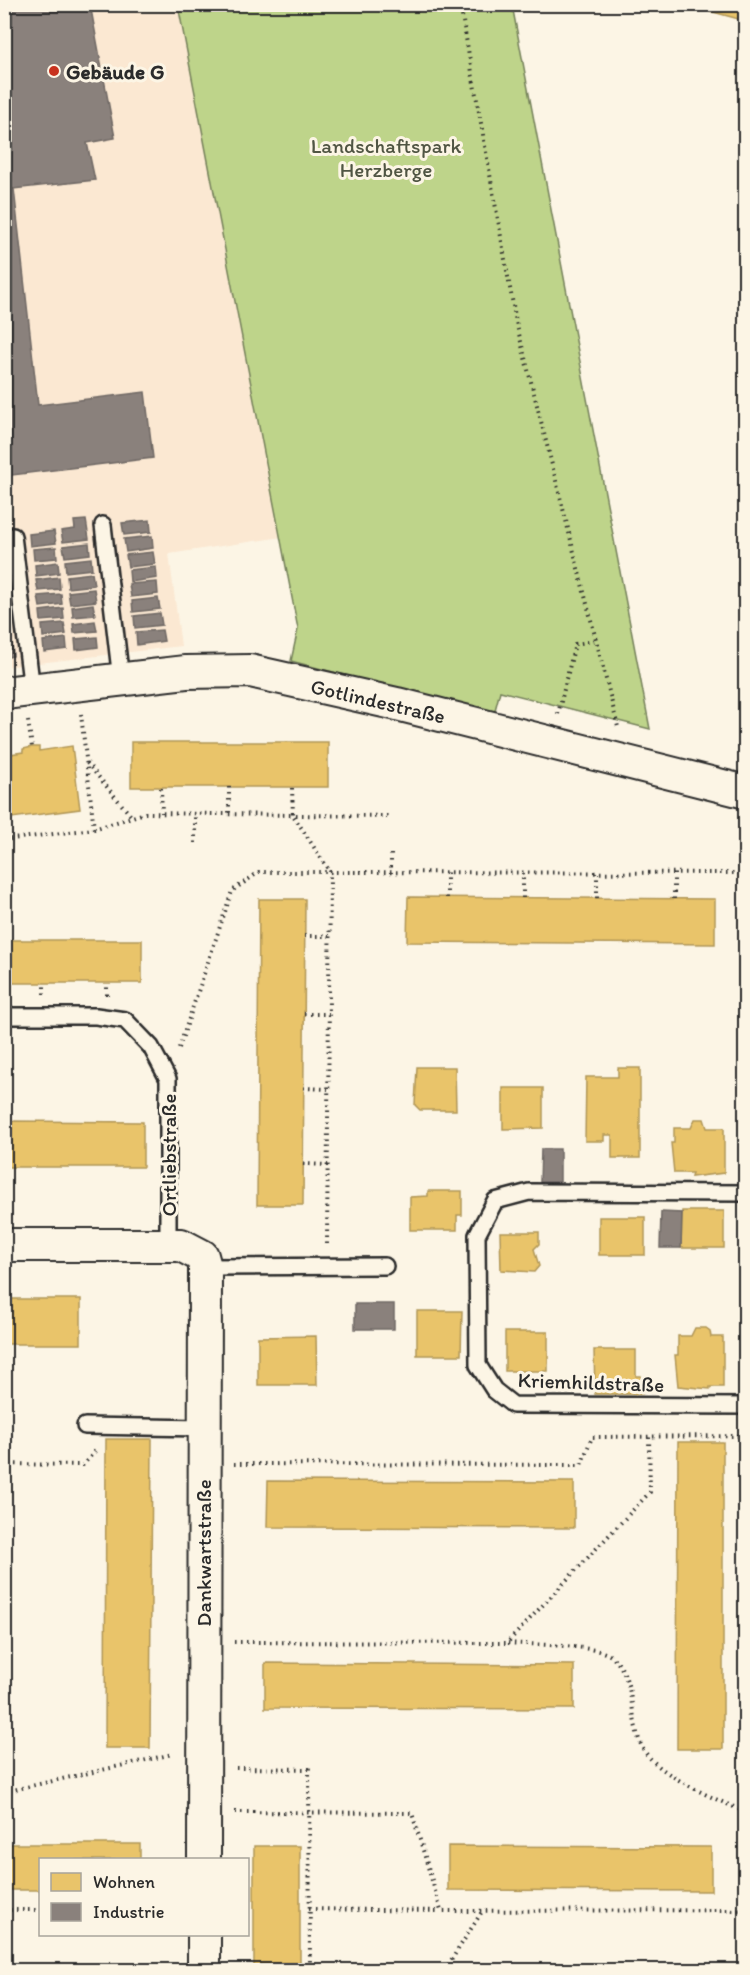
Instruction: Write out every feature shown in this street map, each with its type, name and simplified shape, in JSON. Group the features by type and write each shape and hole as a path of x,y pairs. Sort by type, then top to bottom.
{"street":[{"name":"Gotlindestraße","path":"21,700 121,680 186,672 250,671 397,704 746,792"},
{"name":"Ortliebstraße","path":"4,1245 189,1254"},
{"name":"Dankwartstraße","path":"189,1254 204,1464 204,1858"},
{"path":"204,1936 204,1971"}],"lane":[{"path":"103,525 121,680"},
{"path":"13,536 21,700"},
{"name":"Ortliebstraße","path":"4,1016 96,1016 125,1020 150,1047 168,1079 189,1254"},
{"name":"Kriemhildstraße","path":"746,1193 529,1192 495,1201 477,1235 478,1365 494,1390 513,1405 746,1406"},
{"path":"189,1254 327,1266 385,1266"},
{"path":"91,1426 203,1428"}],"path":[{"path":"460,4 516,322 618,729"},
{"path":"558,714 576,644 595,641"},
{"path":"21,700 32,747"},
{"path":"81,709 94,829"},
{"path":"87,762 133,817"},
{"path":"229,787 229,814"},
{"path":"161,788 162,813"},
{"path":"292,788 293,815 330,872 327,1266"},
{"path":"4,840 94,829 145,813 391,816"},
{"path":"195,814 195,843"},
{"path":"391,854 391,873"},
{"path":"168,1079 232,891 259,872 746,873"},
{"path":"447,872 447,898"},
{"path":"523,873 523,898"},
{"path":"597,873 597,898"},
{"path":"674,873 674,899"},
{"path":"304,936 329,936"},
{"path":"304,1014 329,1014"},
{"path":"303,1089 328,1089"},
{"path":"303,1164 328,1164"},
{"path":"4,1464 83,1465 97,1448 91,1426"},
{"path":"204,1464 581,1465 592,1437 746,1437"},
{"path":"507,1643 650,1492 649,1437"},
{"path":"204,1642 507,1643 588,1648 611,1656 624,1675 642,1748 663,1771 746,1812"},
{"path":"4,1792 176,1753 204,1761 309,1769 310,1971"},
{"path":"204,1812 412,1813 441,1911"},
{"path":"309,1909 746,1910"},
{"path":"445,1971 483,1910"},
{"path":"4,1911 39,1911"}],"shaded area":[{"path":"4,5 178,5 282,537 169,554 181,646 5,667"}],"green space":[{"name":"Landschaftspark Herzberge","path":"178,5 512,5 650,729 500,691 494,714 291,661 298,629"}],"building: Wohnen":[{"path":"684,4 746,4 746,21"},
{"path":"131,742 328,742 328,787 131,787"},
{"path":"72,746 80,809 4,819 4,755 23,752 23,749 32,747 39,747 39,751"},
{"path":"408,897 715,899 715,944 407,942"},
{"path":"259,899 305,899 303,1205 257,1205"},
{"path":"4,940 142,940 142,983 4,983"},
{"path":"417,1067 455,1067 456,1110 420,1110 415,1105"},
{"path":"618,1068 640,1068 640,1158 612,1158 612,1135 604,1135 604,1141 585,1141 586,1077 618,1077"},
{"path":"503,1088 543,1088 543,1128 503,1129"},
{"path":"695,1119 704,1119 707,1128 724,1128 724,1173 691,1177 692,1173 674,1173 671,1143 674,1143 674,1128 691,1128"},
{"path":"4,1121 143,1122 143,1167 4,1167"},
{"path":"428,1191 462,1191 462,1215 457,1215 457,1230 410,1230 410,1197 428,1196"},
{"path":"682,1211 724,1211 724,1248 681,1248"},
{"path":"599,1217 645,1217 645,1255 599,1255"},
{"path":"500,1232 539,1232 539,1244 534,1249 539,1266 534,1272 501,1270"},
{"path":"4,1299 81,1299 81,1344 4,1344"},
{"path":"417,1311 462,1311 461,1355 417,1355"},
{"path":"695,1328 706,1328 710,1331 711,1337 723,1337 723,1387 710,1387 710,1389 678,1386 675,1355 678,1355 678,1336 691,1336"},
{"path":"505,1332 548,1332 548,1371 505,1371"},
{"path":"316,1336 317,1385 258,1385 258,1337"},
{"path":"594,1350 636,1350 636,1376 641,1376 642,1394 595,1394"},
{"path":"106,1439 152,1439 150,1748 105,1748"},
{"path":"678,1442 723,1442 723,1749 677,1749"},
{"path":"268,1481 574,1482 574,1528 267,1527"},
{"path":"265,1663 574,1665 574,1709 265,1708"},
{"path":"4,1844 140,1844 140,1858 39,1858 39,1890 4,1890"},
{"path":"254,1846 300,1846 300,1970 254,1970"},
{"path":"448,1846 711,1847 711,1891 448,1890"}],"building: Industrie":[{"name":"Gebäude G","path":"4,4 90,4 115,138 87,143 95,180 4,190"},
{"path":"14,189 38,405 145,392 153,458 4,476 4,190"},
{"path":"86,520 89,539 63,542 61,531 75,529 74,521"},
{"path":"150,520 151,532 124,535 122,523"},
{"path":"54,531 56,543 30,546 29,534"},
{"path":"152,536 153,548 126,552 124,539"},
{"path":"89,543 90,554 65,557 63,546"},
{"path":"56,547 57,558 34,560 33,549"},
{"path":"153,552 155,564 128,567 126,555"},
{"path":"91,558 92,569 66,572 65,561"},
{"path":"58,562 59,573 36,576 35,565"},
{"path":"156,567 157,578 130,582 129,570"},
{"path":"92,573 94,585 68,588 67,576"},
{"path":"59,577 60,589 38,591 36,580"},
{"path":"157,582 158,594 131,597 129,584"},
{"path":"94,589 96,601 70,604 68,592"},
{"path":"61,594 62,604 40,607 38,596"},
{"path":"158,598 160,609 133,612 132,601"},
{"path":"93,604 95,615 73,617 72,607"},
{"path":"63,608 64,619 41,621 40,611"},
{"path":"160,613 162,625 135,628 134,616"},
{"path":"95,621 97,631 74,633 73,624"},
{"path":"64,623 66,634 43,637 42,625"},
{"path":"162,630 164,641 137,645 136,632"},
{"path":"97,637 98,647 76,650 75,639"},
{"path":"66,638 67,649 44,652 43,641"},
{"path":"12,644 13,656 4,658 4,645"},
{"path":"541,1149 560,1149 560,1182 540,1182"},
{"path":"661,1212 682,1213 681,1248 660,1248"},
{"path":"355,1304 394,1304 394,1329 355,1329"}],"place":[{"name":"Gebäude G","path":"54,71"}]}
